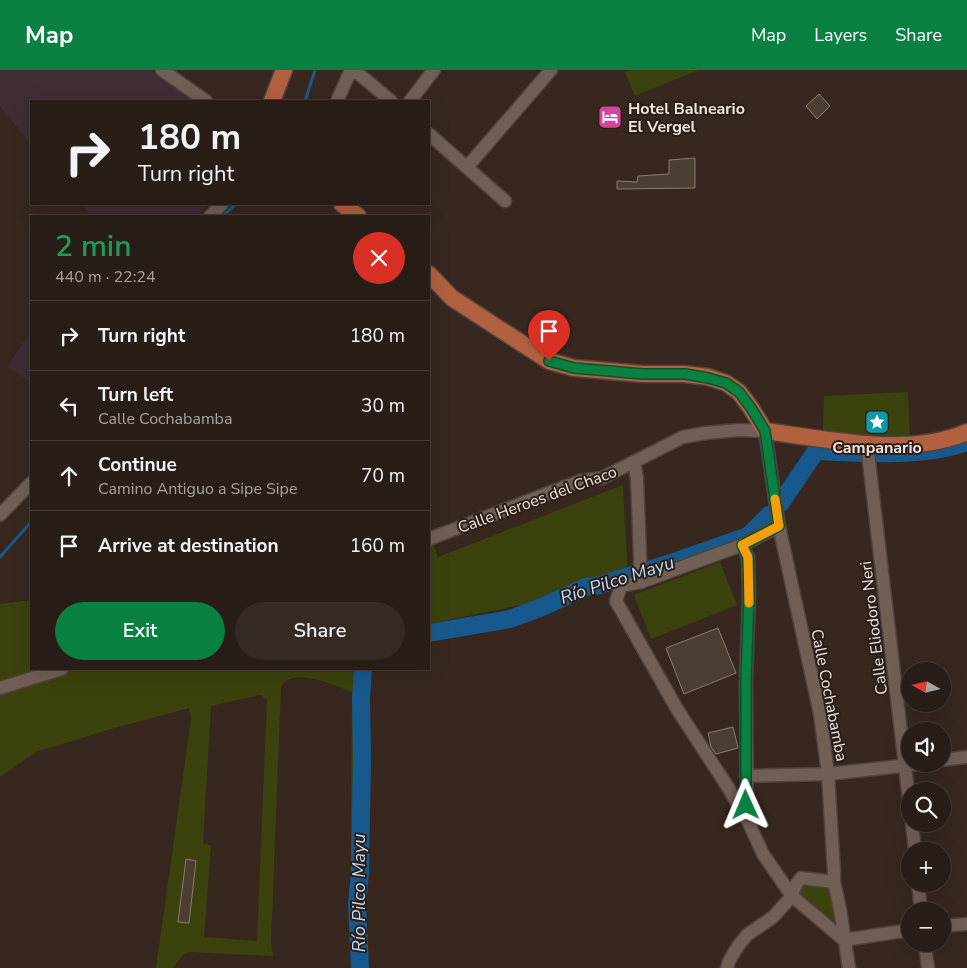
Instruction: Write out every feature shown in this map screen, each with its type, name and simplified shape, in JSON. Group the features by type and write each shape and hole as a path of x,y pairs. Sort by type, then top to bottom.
{"main road":[{"path":"272,100 284,70"},
{"path":"343,205 357,215"},
{"path":"430,275 452,298 549,361 574,368 643,374 685,374 726,383 739,392 765,431"},
{"name":"Calle Heroes del Chaco","path":"765,431 867,445 932,442 967,432"}],"street":[{"path":"162,70 205,100"},
{"path":"411,100 434,70"},
{"path":"467,167 551,70"},
{"path":"337,100 351,71 360,74 390,100"},
{"path":"430,135 505,201"},
{"path":"211,215 221,205"},
{"name":"Calle Heroes del Chaco","path":"430,539 580,482 602,478 683,437 739,430 765,431"},
{"name":"Calle Cochabamba","path":"765,431 779,526 820,714 828,774 834,882 849,968"},
{"name":"Calle Eliodoro Neri","path":"867,445 901,725"},
{"path":"634,462 637,478 641,582"},
{"path":"0,515 30,484"},
{"path":"779,526 742,545 641,582 621,586 616,601 677,709 747,819 763,854 792,896 844,940 901,931"},
{"path":"742,545 748,557 749,596 746,680 747,819"},
{"path":"0,688 59,670"},
{"path":"951,759 967,757"},
{"path":"746,776 828,774 901,767"},
{"path":"727,968 738,946 748,935 773,917 792,896 795,886 801,878 834,882"},
{"path":"951,925 967,924"},
{"path":"926,952 928,968"}],"shaded area":[{"path":"0,70 152,70 193,100 30,100 30,143 0,107"},
{"path":"82,205 208,205 197,215 90,215"},
{"path":"30,332 30,381 7,367"}],"green space":[{"path":"630,70 698,70 635,96 625,72"},
{"path":"908,392 910,437 884,440 823,430 824,396"},
{"path":"623,485 628,577 526,604 430,624 430,536 438,557"},
{"path":"720,562 737,605 651,639 634,595"},
{"path":"30,600 30,670 363,670 361,699 360,873 357,904 360,960 350,951 352,692 319,680 301,677 286,681 281,687 271,943 273,956 189,952 182,956 173,968 156,968 191,719 189,708 36,752 0,777 0,604","holes":["260,695 267,700 257,941 204,937 211,846 203,843 211,706"]},
{"path":"807,883 826,886 831,889 836,922 799,896 801,886"}],"building":[{"path":"819,94 830,106 817,119 806,106"},
{"path":"695,158 695,188 617,189 617,181 637,182 638,176 669,174 669,160"},
{"path":"718,628 736,673 684,694 666,648"},
{"path":"733,727 738,748 716,754 711,747 708,733"},
{"path":"186,859 196,861 189,923 178,922"}],"waterway":[{"path":"305,100 315,70"},
{"path":"224,215 235,205"},
{"path":"874,453 921,452 967,442"},
{"path":"780,504 816,451 862,453"},
{"name":"Río Pilco Mayu","path":"430,633 510,619 586,587 600,585 674,562 748,536 769,515"},
{"path":"0,557 30,523"},
{"name":"Río Pilco Mayu","path":"360,968 357,904 360,873 361,699 363,670"}],"slow traffic":[{"path":"749,603 748,557 742,545 779,526 775,499"}],"place":[{"name":"Hotel Balneario El Vergel","path":"610,117"},
{"name":"Campanario","path":"877,422"}],"route":[{"path":"549,361 574,368 643,374 685,374 726,383 739,392 765,431 779,526 742,545 748,557 749,596 746,680 746,805"}]}
